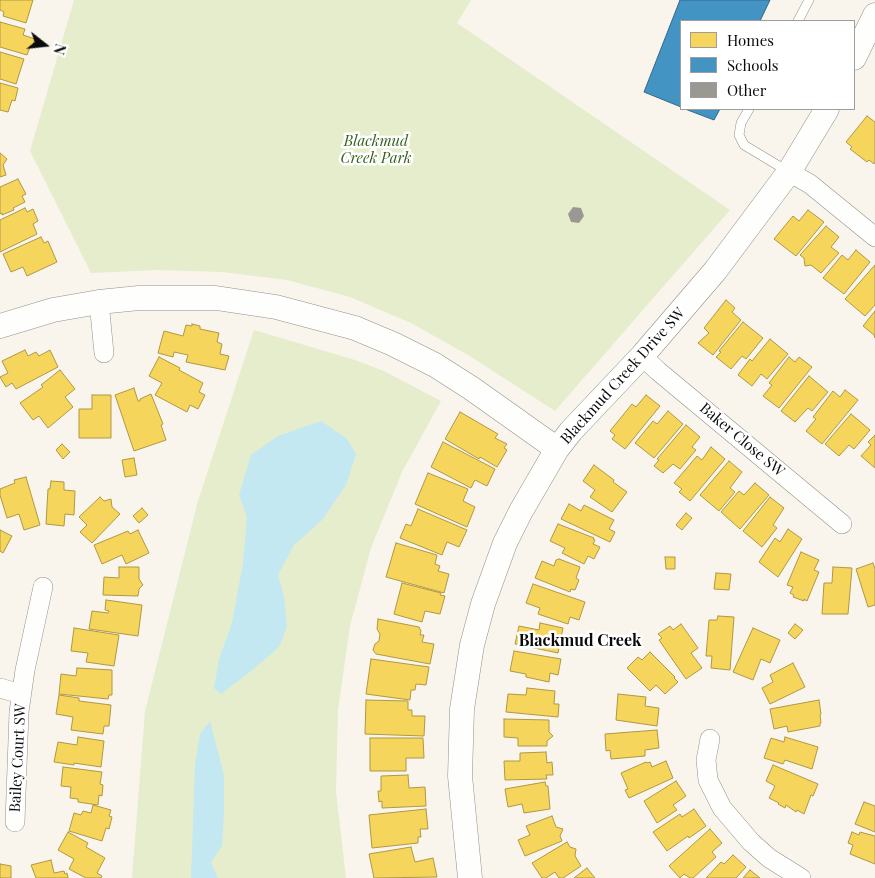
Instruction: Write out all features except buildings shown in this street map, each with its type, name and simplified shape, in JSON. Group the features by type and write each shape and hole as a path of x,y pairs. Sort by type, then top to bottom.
{"street":[{"path":"855,56 875,15"},
{"name":"Blackmud Creek Drive SW","path":"470,878 462,803 460,744 464,699 472,646 483,604 505,543 521,510 557,449 571,431 642,356 715,271 789,172 826,110"},
{"path":"789,172 810,184 875,237"},
{"path":"0,326 53,310 138,298 216,298 276,307 355,328 435,365 557,449"},
{"path":"99,302 104,353"},
{"name":"Baker Close SW","path":"642,356 842,524"},
{"name":"Bailey Court SW","path":"14,822 21,694 43,587"},
{"name":"Bailey Court SW","path":"0,688 21,694"},
{"path":"710,739 706,760 708,780 722,808 737,827 757,847 786,870 801,878"}],"lane":[{"path":"799,20 810,0"},
{"path":"748,110 741,123 739,135 744,145 789,172"}],"green space":[{"name":"Blackmud Creek Park","path":"74,0 471,0 457,23 730,210 555,411 468,355 411,323 350,297 287,280 222,272 157,270 91,273 30,151"},
{"path":"254,330 355,360 384,371 441,401 402,472 371,548 350,626 338,710 336,791 346,878 132,878 145,711 198,501"}],"water":[{"path":"321,421 347,439 356,454 346,485 322,520 294,545 278,575 284,597 287,627 279,647 221,694 214,688 219,659 232,623 243,563 247,517 239,495 251,455 278,436"},
{"path":"210,721 224,775 222,846 211,862 218,878 191,878 195,764 200,734"}],"district":[{"name":"Blackmud Creek","path":"580,641"}]}
